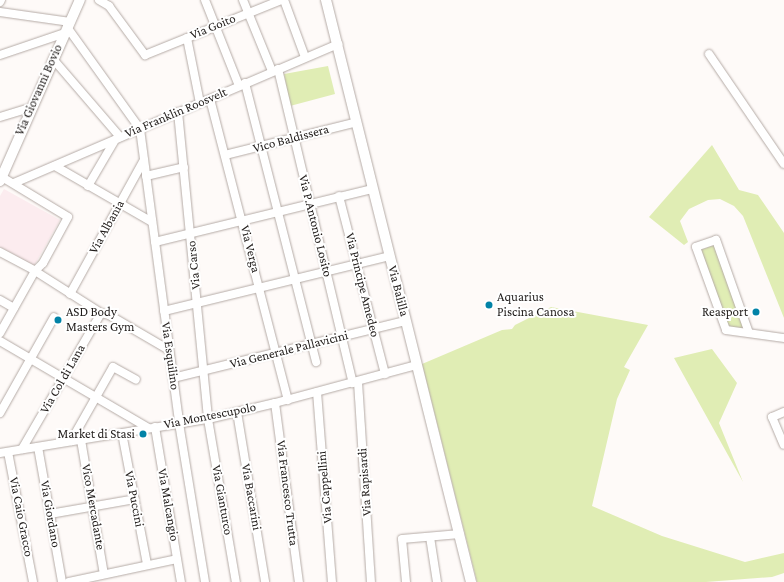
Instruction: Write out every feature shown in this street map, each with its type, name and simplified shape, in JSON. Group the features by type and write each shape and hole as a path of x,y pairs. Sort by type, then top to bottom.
{"street":[{"name":"Via Giovanni Bovio","path":"1,179 80,0"},
{"name":"Via Goito","path":"99,0 109,6 145,55 282,0"},
{"path":"205,0 215,27 242,84 262,147 316,362"},
{"name":"Via P.Antonio Losito","path":"243,0 275,70 310,204 342,338 356,382"},
{"path":"282,0 305,57"},
{"name":"Via Balilla","path":"326,0 471,582"},
{"path":"0,12 67,27 140,129"},
{"path":"0,55 67,27"},
{"path":"187,38 200,103"},
{"name":"Via Franklin Roosvelt","path":"14,183 338,44"},
{"path":"709,54 784,164"},
{"path":"53,59 118,138 88,186"},
{"name":"Via Verga","path":"210,98 288,400"},
{"path":"0,117 32,107"},
{"name":"Via Carso","path":"178,112 205,371 208,419"},
{"name":"Vico Baldissera","path":"225,156 262,147 293,137 357,122"},
{"name":"Via Esquilino","path":"140,129 179,423 205,582"},
{"name":"Via Albania","path":"70,294 144,160"},
{"path":"55,166 120,205 152,222"},
{"path":"146,176 184,167"},
{"path":"0,333 35,271 46,257 68,217 14,183 1,179"},
{"path":"155,242 372,189"},
{"name":"Via Principe Amedeo","path":"339,196 385,374"},
{"path":"749,333 716,240 696,247 726,330 784,338"},
{"path":"0,252 35,271 101,313 109,315 169,350"},
{"path":"164,311 260,289 389,256"},
{"path":"0,300 14,308"},
{"name":"Via Col di Lana","path":"22,449 101,313"},
{"path":"0,413 54,317"},
{"name":"Via Generale Pallavicini","path":"173,378 276,352 342,338 405,321"},
{"path":"0,341 152,428"},
{"name":"Via Montescupolo","path":"4,452 208,419 288,400 417,364"},
{"path":"71,441 113,367 136,380"},
{"name":"Via Rapisardi","path":"356,382 371,582"},
{"name":"Via Cappellini","path":"317,392 332,582"},
{"name":"Via Francesco Trutta","path":"275,403 299,582"},
{"name":"Via Baccarini","path":"237,412 265,582"},
{"path":"784,412 772,417 784,445"},
{"name":"Via Gianturco","path":"208,419 236,582"},
{"name":"Via Malcangio","path":"152,428 181,582"},
{"name":"Via Puccini","path":"122,433 147,564"},
{"name":"Vico Mercadante","path":"81,440 104,574"},
{"name":"Via Giordano","path":"38,447 62,582"},
{"name":"Via Caio Gracco","path":"4,452 33,582"},
{"path":"50,514 135,499"},
{"path":"406,582 402,540 460,534"},
{"path":"430,537 437,582"},
{"path":"69,582 147,564 177,559"}],"shaded area":[{"path":"4,189 60,220 34,266 0,247 0,196"}],"green space":[{"path":"328,66 335,94 290,106 284,74"},
{"path":"712,145 739,190 758,195 784,233 784,318 743,216 734,206 720,199 708,200 689,209 680,221 688,242 684,245 649,217"},
{"path":"714,245 744,328 730,333 700,250"},
{"path":"551,307 648,325 624,367 630,370 617,399 592,506 662,536 745,562 784,553 784,573 772,577 706,582 477,582 422,364 502,330 512,329 515,325"},
{"path":"712,349 737,383 719,423 743,482 674,358"}],"place":[{"name":"Aquarius Piscina Canosa","path":"489,305"},
{"name":"Reasport","path":"756,312"},
{"name":"ASD Body Masters Gym","path":"58,320"},
{"name":"Market di Stasi","path":"143,434"}]}
